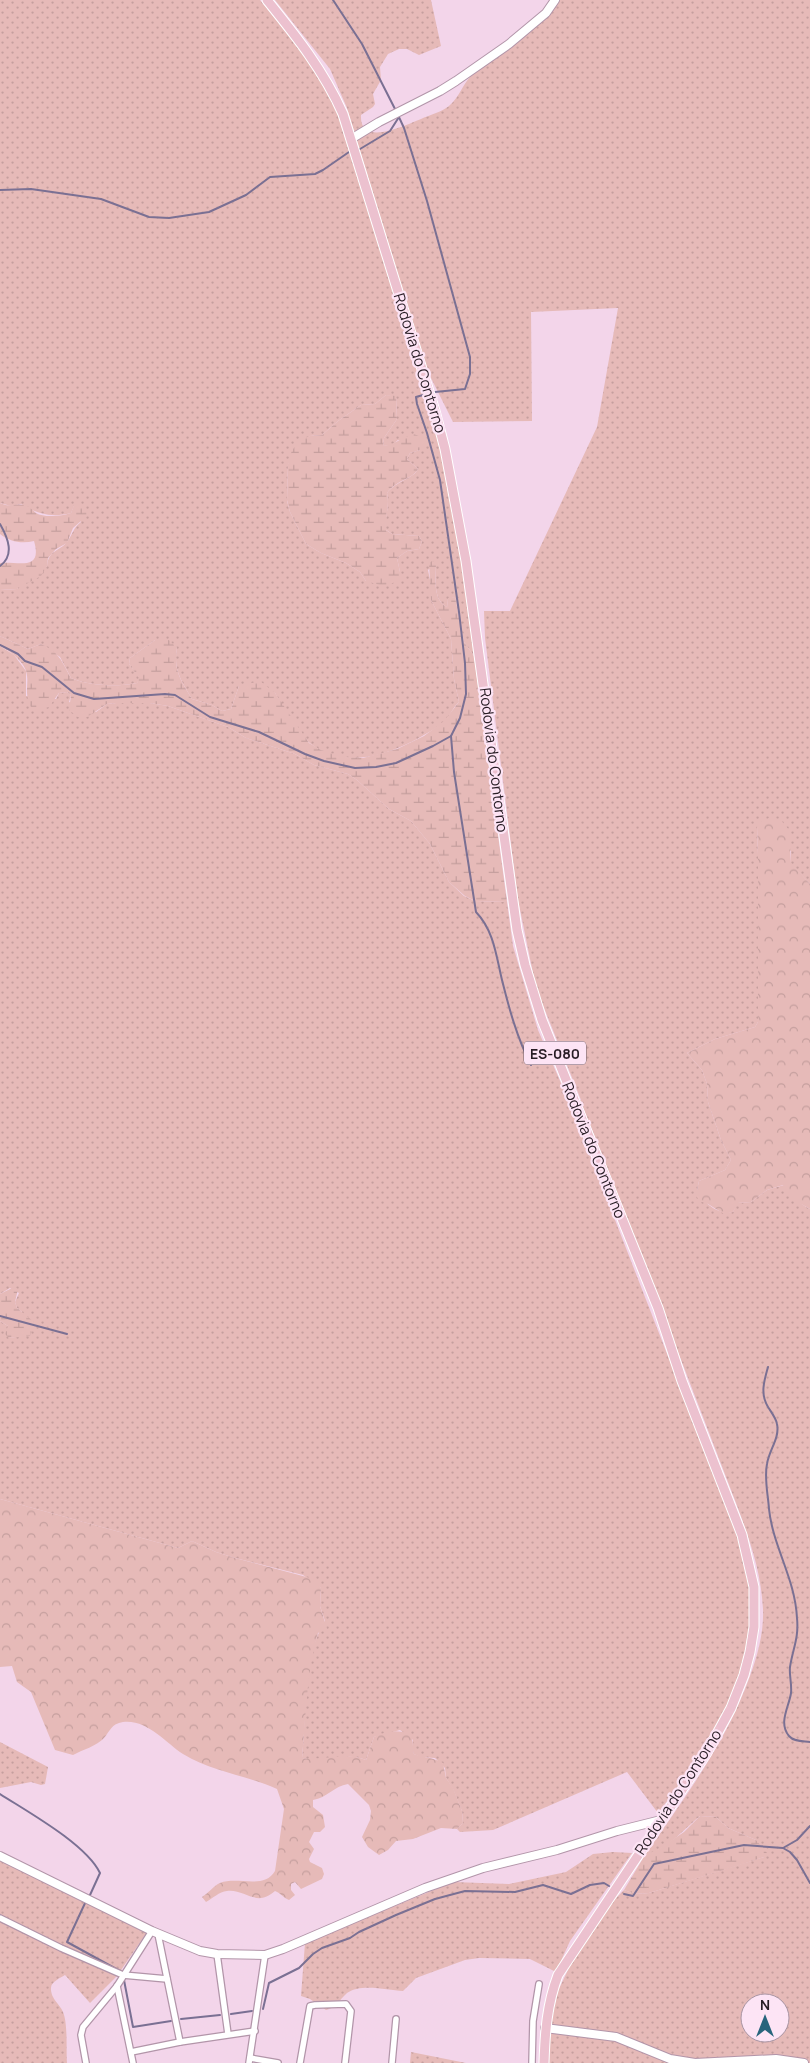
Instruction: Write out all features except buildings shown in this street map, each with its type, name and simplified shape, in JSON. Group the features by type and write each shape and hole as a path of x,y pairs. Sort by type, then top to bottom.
{"main road":[{"name":"Rodovia do Contorno","path":"267,0 311,55 333,91 351,138 446,449 477,632 517,930 525,965 542,1020 658,1308 685,1390 742,1535 754,1587 754,1627 750,1652 744,1675 731,1708 706,1754 558,1975 552,1992 545,2028 544,2063"}],"street":[{"path":"351,138 449,86 509,44 546,13 556,0"},
{"path":"0,1856 179,1944 217,1954 266,1955 283,1950 425,1888 483,1868 557,1850 617,1831 661,1820"},
{"path":"0,1918 61,1948 123,1975 166,1979"},
{"path":"86,2063 81,2035 83,2027 117,1986 123,1975 155,1933"},
{"path":"155,1933 180,2042"},
{"path":"217,1954 228,2034"},
{"path":"266,1955 250,2060 278,2063"},
{"path":"532,2063 533,2021 539,1984"},
{"path":"117,1986 133,2063"},
{"path":"300,2063 309,2008 312,2005 346,2004 350,2007 345,2063"},
{"path":"392,2063 396,2019"},
{"path":"545,2028 616,2037 670,2058 695,2062 776,2059 804,2063"},
{"path":"131,2052 255,2030"}],"green space":[{"path":"0,0 260,0 305,56 335,106 440,439 458,530 474,656 464,642 455,597 448,599 447,607 442,604 436,588 436,563 428,570 431,600 451,639 454,679 459,702 443,723 413,741 379,754 361,758 343,757 327,753 306,740 275,693 239,686 231,709 222,711 212,705 192,699 177,669 177,648 155,640 130,658 129,664 140,678 137,683 103,685 86,683 71,678 60,657 41,644 28,649 0,636 0,590 17,589 47,566 50,556 67,542 81,522 74,506 71,513 51,515 39,513 21,504 11,506 0,503","holes":["386,395 396,397 397,419 384,438 383,446 392,445 398,440 420,450 410,453 407,459 418,469 416,472 387,493 385,529 392,534 419,536 422,541 419,549 407,551 397,558 400,572 366,581 360,572 346,563 321,553 306,544 290,512 287,501 288,464 310,436 322,435 361,405 375,404"]},
{"path":"275,0 431,0 441,46 419,55 407,49 399,49 388,54 380,67 381,80 373,94 375,104 361,115 362,125 367,130 385,132 405,126 449,106 470,77 523,36 553,0 810,0 810,884 791,864 791,851 757,827 758,1022 755,1027 715,1039 687,1053 702,1070 707,1084 708,1102 721,1140 731,1160 725,1170 699,1181 697,1190 703,1199 716,1210 733,1212 737,1203 751,1202 767,1190 784,1185 799,1201 810,1209 810,2063 549,2063 550,2023 558,1991 575,1955 615,1899 624,1890 635,1894 649,1893 764,1857 756,1840 728,1828 716,1817 700,1816 668,1844 645,1855 704,1769 740,1701 753,1668 760,1643 763,1626 762,1595 754,1554 736,1503 536,988 518,900 485,638 484,611 510,611 597,427 618,308 531,312 532,421 453,422 427,370 347,108 330,69"},
{"path":"386,395 396,396 397,419 384,438 383,446 414,434 421,437 425,443 420,450 410,453 407,459 418,469 416,472 395,485 387,493 386,525 386,530 392,534 419,536 422,541 419,549 407,551 397,558 400,572 399,581 383,586 366,581 360,572 346,563 321,553 306,544 290,512 287,500 288,464 297,441 310,436 322,435 361,405 375,404"},
{"path":"0,503 25,505 39,515 48,516 71,513 74,505 77,505 83,508 88,515 73,528 67,543 56,549 48,558 47,566 41,576 17,589 0,590 0,563 27,563 35,557 36,551 34,541 16,542 0,534"},
{"path":"432,561 436,563 436,587 439,599 447,607 448,598 455,597 464,642 474,656 507,902 475,901 465,896 449,882 430,844 411,821 389,809 348,774 314,765 295,754 246,738 228,727 168,706 150,703 107,704 87,717 78,717 69,710 71,695 67,692 59,693 49,707 38,710 31,707 27,692 26,671 22,663 0,646 0,636 28,649 41,644 56,654 71,678 95,684 121,685 137,683 139,678 129,664 130,658 155,640 169,640 177,648 177,669 181,681 192,699 212,705 222,711 231,709 239,686 260,681 275,693 309,743 321,750 344,757 363,758 397,749 424,736 444,721 459,702 454,679 451,639 431,600 429,563"},
{"path":"0,646 14,655 26,671 26,696 56,699 59,693 67,692 71,695 69,702 96,712 107,704 116,703 150,703 168,706 228,727 246,738 295,754 314,765 348,774 389,809 411,821 430,844 449,882 464,896 475,901 507,902 513,946 538,1030 570,1104 725,1503 742,1550 749,1579 751,1612 747,1644 728,1704 696,1761 658,1813 627,1772 493,1830 460,1832 457,1829 463,1823 462,1811 446,1778 445,1768 435,1758 420,1757 414,1754 412,1748 413,1740 400,1730 374,1737 366,1760 354,1757 318,1760 302,1758 308,1670 317,1636 325,1621 320,1606 321,1588 303,1575 235,1558 192,1541 178,1548 0,1499 0,1321 8,1326 9,1338 22,1336 22,1312 17,1308 15,1302 19,1293 10,1288 0,1294"},
{"path":"769,818 780,819 789,830 791,863 810,884 810,1209 794,1200 783,1185 767,1190 751,1202 738,1203 733,1212 724,1214 699,1201 696,1195 699,1181 725,1170 731,1160 721,1140 708,1102 707,1084 702,1070 687,1053 715,1039 755,1027 758,1022 757,827 758,823"},
{"path":"14,1287 18,1289 15,1302 17,1308 34,1322 30,1336 9,1338 5,1334 8,1326 0,1321 0,1294"},
{"path":"0,1499 178,1548 192,1541 235,1558 314,1579 321,1588 320,1606 327,1629 318,1633 314,1648 307,1695 302,1758 350,1756 366,1760 374,1737 392,1731 410,1734 414,1754 443,1763 446,1778 453,1788 462,1811 463,1823 457,1829 441,1828 413,1839 396,1841 388,1850 379,1855 368,1847 362,1837 370,1820 371,1811 369,1805 348,1784 343,1785 313,1800 313,1807 323,1815 325,1827 320,1832 314,1832 309,1842 314,1849 309,1859 310,1862 322,1868 324,1874 322,1879 301,1889 295,1882 291,1884 291,1890 295,1895 289,1900 275,1891 268,1896 256,1898 234,1891 227,1891 206,1902 202,1897 220,1883 227,1881 264,1880 275,1871 284,1809 277,1789 194,1760 148,1728 132,1722 116,1724 101,1741 73,1755 55,1750 31,1692 17,1682 12,1666 0,1667"},
{"path":"0,1742 48,1767 45,1784 41,1785 31,1782 0,1788"},
{"path":"700,1816 716,1817 728,1828 756,1840 767,1853 764,1857 649,1893 635,1894 624,1890 645,1855 659,1849 684,1832"},
{"path":"632,1853 570,1941 556,1972 530,1959 479,1958 465,1960 416,1978 403,1991 367,1988 353,1990 347,1993 336,2005 326,2010 310,1999 301,1996 305,1943 453,1882 509,1884 566,1872 593,1854"},
{"path":"0,1858 147,1932 117,1976 90,2003 65,1975 52,1984 52,1995 65,2017 67,2063 0,2063"},
{"path":"411,2052 466,2063 410,2063"}],"waterway":[{"path":"333,0 362,44 395,109"},
{"path":"398,115 404,128 427,201 470,357 470,374 465,389 435,392"},
{"path":"360,149 390,131 399,117"},
{"path":"0,190 31,189 101,199 149,217 169,218 209,212 246,195 270,177 315,174 349,152"},
{"path":"0,645 18,654 25,661 42,667 74,693 94,699 175,695 210,717 259,732 324,761 355,768 376,767 396,763 451,736 460,718 466,694 465,663 440,480 417,404 416,397 423,395"},
{"path":"0,524 9,546 5,562 0,566"},
{"path":"451,736 454,772 476,912 491,935 514,1023 531,1065"},
{"path":"0,1316 67,1334"},
{"path":"768,1367 763,1392 768,1407 776,1420 778,1429 766,1469 769,1509 771,1523 792,1589 797,1625 790,1667 791,1693 784,1726 791,1738 810,1742"},
{"path":"0,1794 55,1829 70,1840 93,1862 100,1873 90,1895"},
{"path":"783,1848 797,1840 810,1826"},
{"path":"624,1894 633,1896 654,1864 744,1845 783,1848 790,1852 797,1860 810,1883"},
{"path":"263,2009 269,1983 299,1968 322,1948 350,1938 396,1915 435,1899 465,1891 515,1892 543,1885 571,1894 590,1885 604,1883 609,1886"},
{"path":"86,1901 67,1942 120,1971"},
{"path":"124,1980 133,2027 171,2021"},
{"path":"231,2014 252,2011"},
{"path":"181,2019 220,2015"}]}
